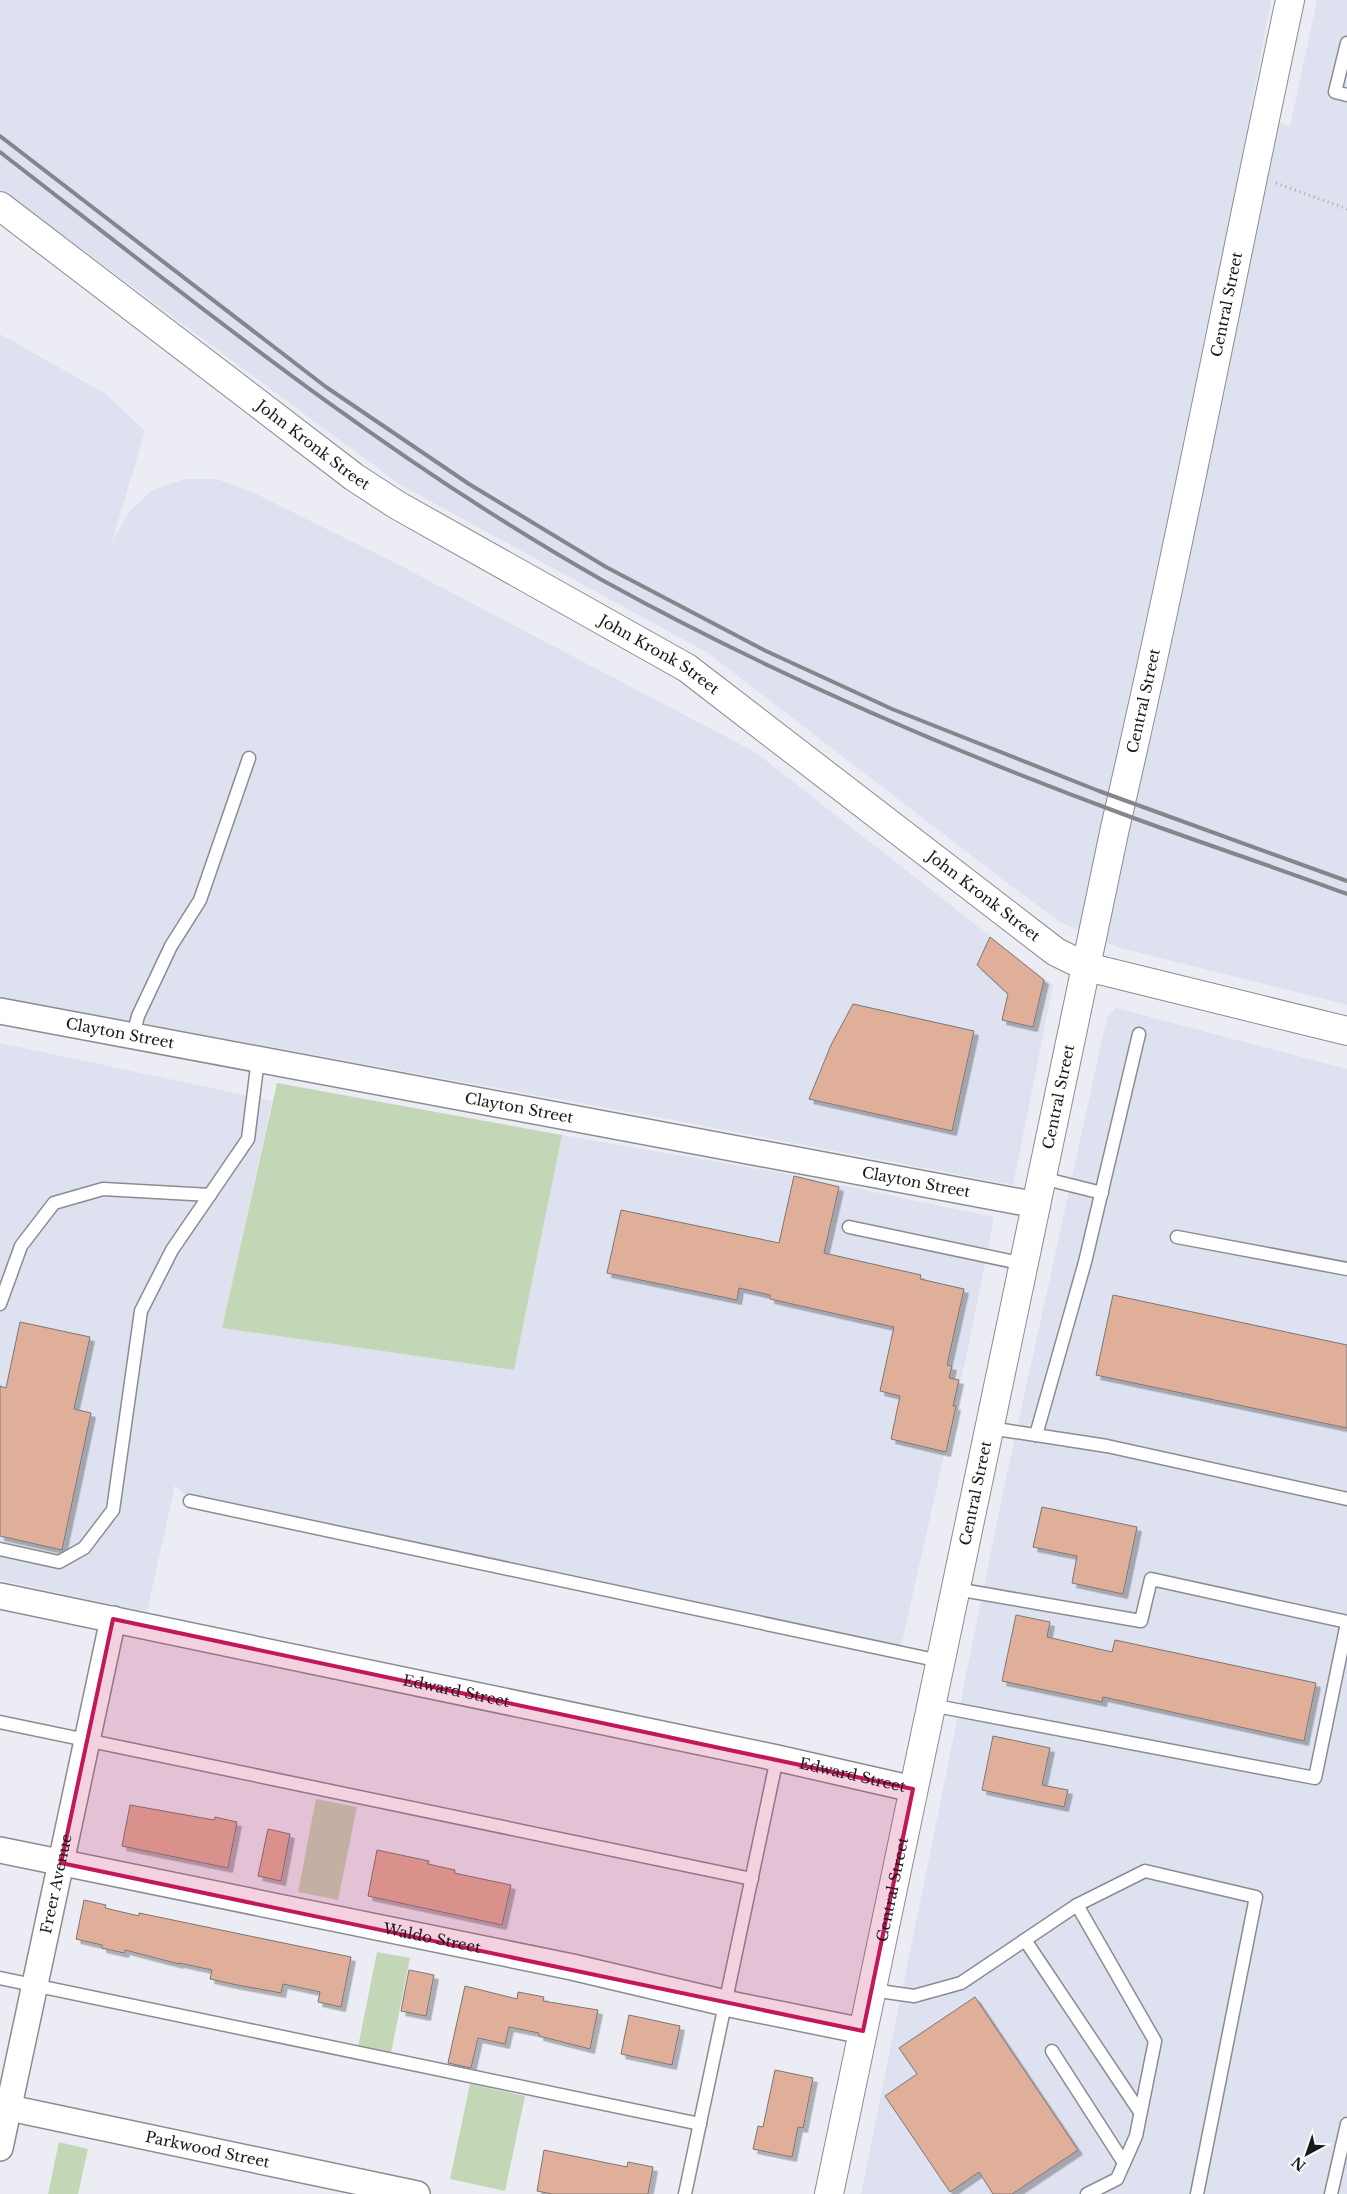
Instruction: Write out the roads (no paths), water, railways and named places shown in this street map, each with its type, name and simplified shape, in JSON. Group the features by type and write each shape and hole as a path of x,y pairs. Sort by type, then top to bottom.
{"street":[{"name":"Central Street","path":"829,2194 1115,828 1168,598 1290,0"},
{"name":"John Kronk Street","path":"0,206 354,477 397,505 687,668 1056,952 1087,967 1347,1031"},
{"name":"Clayton Street","path":"0,1011 1036,1205"},
{"name":"Edward Street","path":"0,1596 776,1758 913,1789"},
{"name":"Freer Avenue","path":"0,2148 4,2107 35,1985 113,1619"},
{"name":"Waldo Street","path":"0,1850 572,1967 725,2003 863,2031"},
{"name":"Parkwood Street","path":"4,2107 417,2194"}],"lane":[{"path":"1347,43 1335,92 1347,96"},
{"path":"133,1036 138,1016 171,946 200,900 249,758"},
{"path":"1036,1435 1085,1262 1139,1034"},
{"path":"0,1549 58,1562 84,1548 113,1510 141,1311 172,1250 248,1140 258,1059"},
{"path":"1042,1178 1102,1192"},
{"path":"0,1304 21,1246 54,1202 102,1188 210,1195"},
{"path":"849,1227 1024,1264"},
{"path":"1176,1237 1347,1269"},
{"path":"990,1428 1107,1446 1347,1499"},
{"path":"190,1501 940,1661"},
{"path":"931,1705 1315,1778 1347,1623 1151,1579 1141,1620 956,1589"},
{"path":"0,1722 752,1878"},
{"path":"685,2194 776,1758"},
{"path":"872,1990 914,1996 961,1983 1077,1905 1145,1871 1256,1897 1197,2194"},
{"path":"1077,1905 1155,2041 1136,2136 1117,2179 1087,2194"},
{"path":"1025,1940 1140,2112"},
{"path":"0,1978 700,2124"},
{"path":"1052,2051 1124,2163"},
{"path":"1331,2194 1347,2124"}],"railway":[{"path":"0,136 326,387 469,484 606,567 766,651 892,709 1099,791 1347,881"},
{"path":"0,152 219,322 368,431 522,533 602,580 728,646 922,735 1053,788 1347,894"}]}
